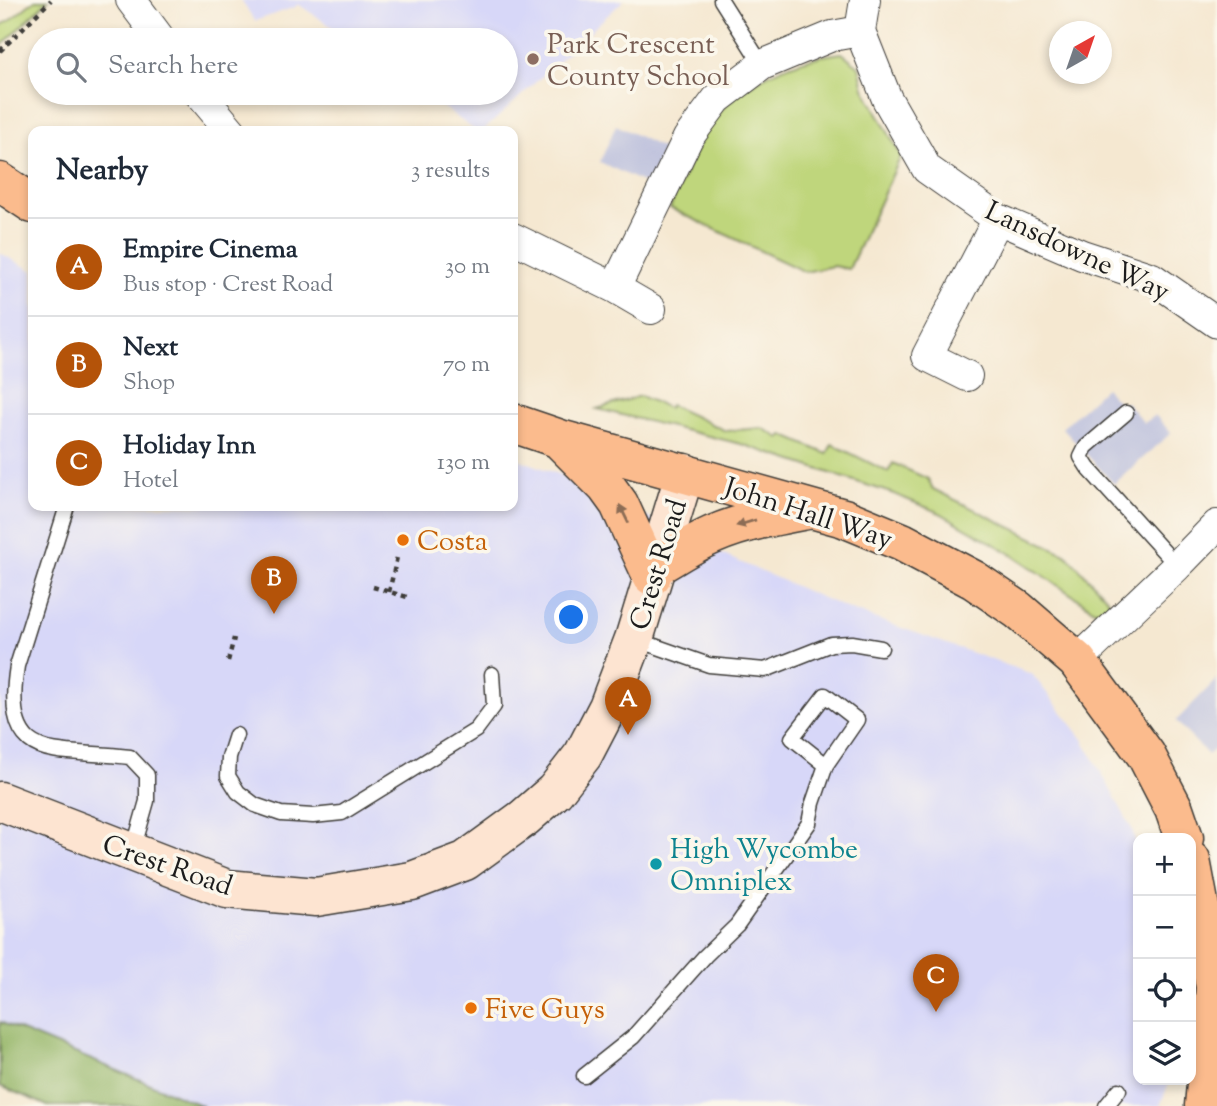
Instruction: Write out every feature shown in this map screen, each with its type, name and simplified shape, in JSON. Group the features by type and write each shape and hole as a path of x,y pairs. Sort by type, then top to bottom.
{"highway":[{"path":"0,182 28,201"},
{"name":"John Hall Way","path":"518,426 844,518 902,542 974,580 1018,610 1077,661 1146,755 1174,809 1182,833"},
{"path":"560,439 606,486 619,504 654,572 702,540 724,530 752,521 813,509"},
{"path":"1196,886 1216,989 1204,1106"}],"street":[{"path":"131,0 153,28"},
{"path":"615,288 688,138 718,99 762,65 832,36 860,31 865,0"},
{"name":"Lansdowne Way","path":"860,31 887,99 928,169 998,219 1082,254 1152,278 1217,323"},
{"path":"209,105 227,126"},
{"path":"967,376 927,356 998,219"},
{"path":"518,240 615,288 651,309"},
{"name":"Crest Road","path":"0,801 227,889 316,897 412,881 465,861 555,791 583,755 608,707 634,639 685,473"},
{"path":"1077,661 1217,525"}],"lane":[{"path":"721,0 762,65"},
{"path":"1126,413 1086,447 1081,457 1177,566"},
{"path":"65,511 17,666 13,690 16,723 28,740 57,752 130,757 147,775 147,801 132,851"},
{"path":"634,639 709,665 765,670 831,644 852,643 881,648"},
{"path":"236,735 229,757 228,776 238,792 255,805 281,814 313,816 342,813 475,730 495,706 492,674"},
{"path":"584,1076 633,1037 705,956 737,925 809,823 826,765 857,720 825,695 792,738 826,765"},
{"path":"1106,1106 1119,1090"}],"path":[{"path":"0,51 51,0"},
{"path":"389,592 397,557"},
{"path":"373,587 407,597"},
{"path":"228,661 234,638"}],"shaded area":[{"name":"Park Crescent County School","path":"241,0 624,0 518,98 518,28 333,28 298,4 255,21"},
{"name":"Park Crescent County School","path":"440,105 511,105 488,126 469,126"},
{"path":"616,125 664,149 648,185 600,162"},
{"path":"0,253 28,268 28,511 518,511 518,459 563,476 728,557 848,609 1032,674 1083,739 1132,829 1133,1085 1168,1085 1160,1106 203,1106 0,1022"},
{"path":"1105,388 1121,405 1126,402 1144,423 1155,415 1171,433 1114,484 1062,428"},
{"path":"1217,679 1217,746 1208,755 1176,721"}],"green space":[{"path":"35,0 48,0 0,47 0,26"},
{"path":"842,53 859,66 864,88 901,156 849,269 833,266 805,272 670,208 704,134 730,102 746,88 782,68"},
{"path":"640,396 668,408 670,405 726,431 762,428 780,438 783,435 827,454 832,444 888,472 893,463 928,479 933,489 1067,555 1112,604 1096,611 1013,555 940,513 894,494 741,444 597,409"},
{"path":"0,1022 203,1106 48,1106 0,1086"}],"place":[{"name":"Park Crescent County School","path":"533,59"},
{"name":"Costa","path":"403,540"},
{"name":"Next","path":"274,614"},
{"name":"Empire Cinema","path":"628,735"},
{"name":"High Wycombe Omniplex","path":"656,864"},
{"name":"Five Guys","path":"471,1008"},
{"name":"Holiday Inn","path":"936,1012"}]}
